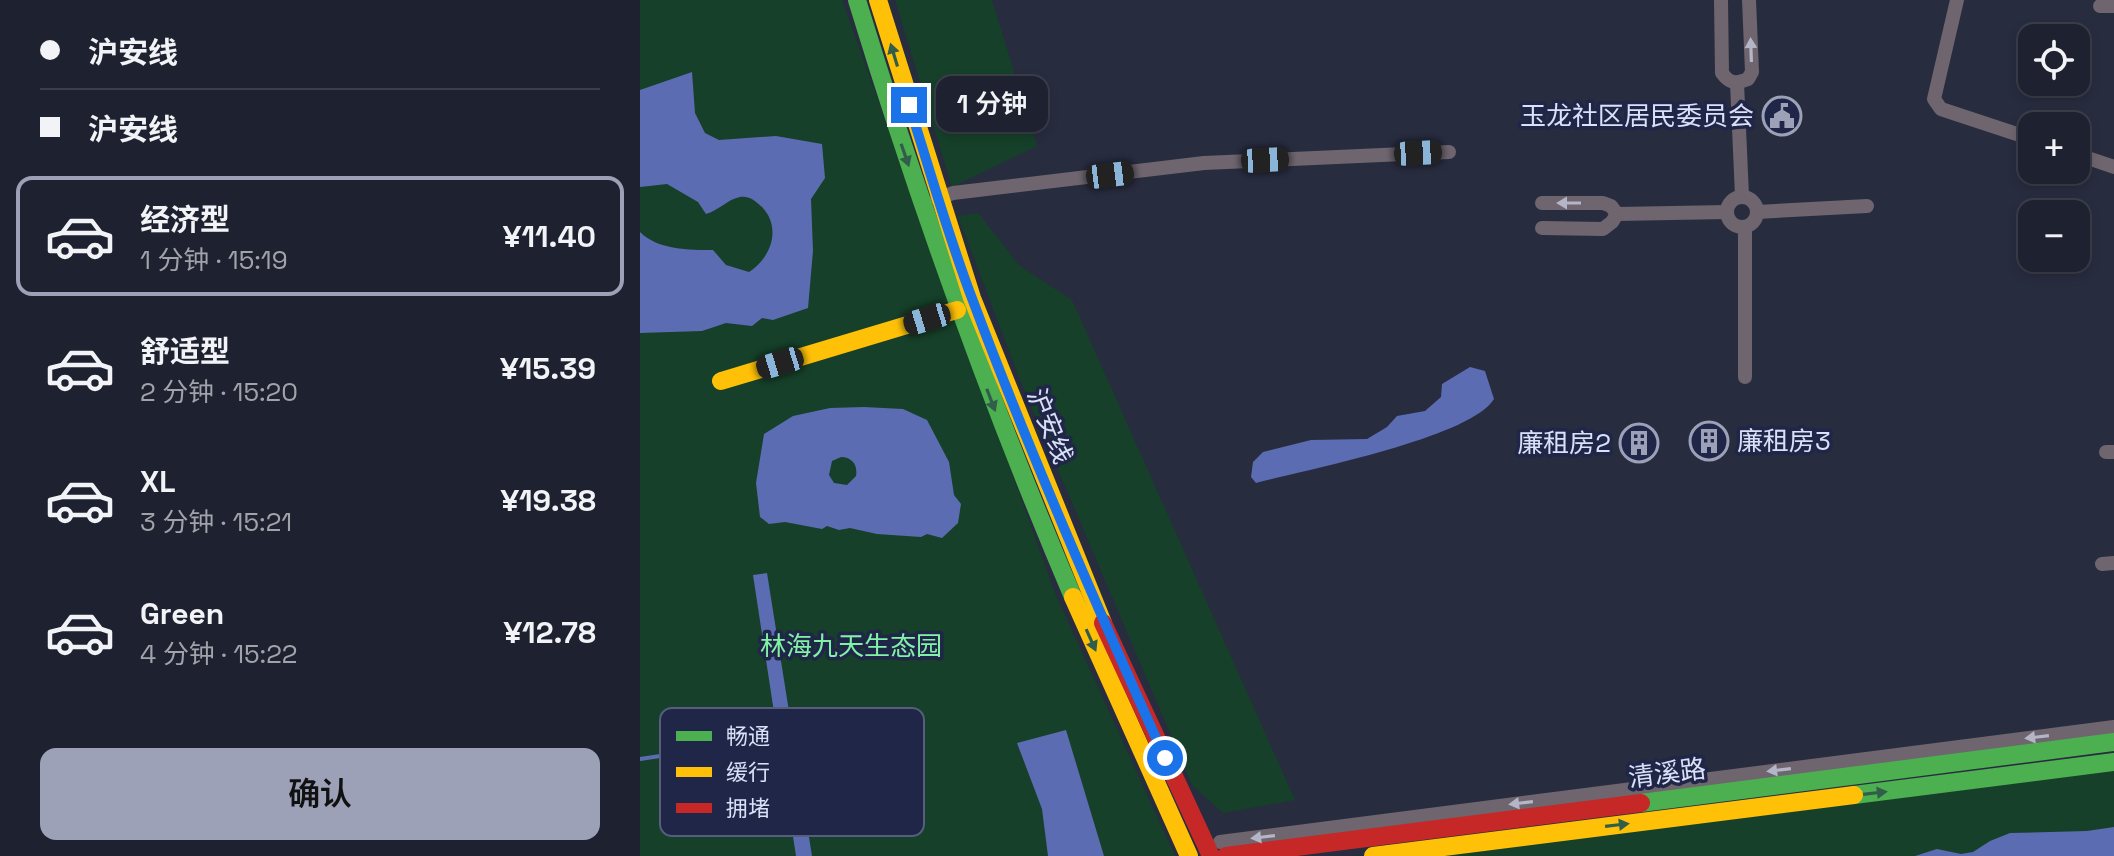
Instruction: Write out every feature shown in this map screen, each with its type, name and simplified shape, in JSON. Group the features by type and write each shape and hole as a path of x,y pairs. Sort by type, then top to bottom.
{"main road":[{"name":"沪安线","path":"857,0 889,108 972,298 1088,590 1219,851"},
{"name":"沪安线","path":"878,0 957,310 1071,596 1189,856"},
{"path":"721,381 957,310"},
{"name":"清溪路","path":"1219,851 2114,742"},
{"path":"2041,751 2043,771"},
{"name":"清溪路","path":"1373,856 2114,762"}],"street":[{"path":"1721,0 1722,73 1727,80 1737,83 1748,79 1752,72 1749,0"},
{"path":"1957,0 1934,99 1941,109 2018,134"},
{"path":"1737,83 1742,196"},
{"path":"930,201 953,193 1204,163 1449,152"},
{"path":"2090,159 2114,167"},
{"path":"1742,196 1754,203 1757,212 1754,222 1745,227 1730,222 1727,212 1733,199 1742,196"},
{"path":"1542,203 1603,203 1611,206 1617,214"},
{"path":"1757,212 1867,206"},
{"path":"1617,214 1727,212"},
{"path":"1542,228 1603,229 1617,214"},
{"path":"1745,227 1745,377"},
{"path":"1219,851 2114,727"}],"green space":[{"name":"林海九天生态园","path":"640,0 842,0 1055,593 1175,856 640,856"},
{"path":"895,0 992,0 1037,146 952,187"},
{"path":"978,213 1020,266 1072,300 1295,800 1223,813 1192,785 1022,385 958,216"},
{"path":"2114,762 2114,856 1398,856"}],"water":[{"path":"692,72 695,113 705,133 719,140 776,136 822,144 825,178 811,199 813,251 808,308 773,320 762,318 752,326 726,323 702,331 640,333 640,232 665,246 713,250 726,265 749,272 763,259 771,242 772,224 768,215 750,198 736,198 706,214 698,202 667,184 640,187 640,90"},
{"path":"1470,367 1485,371 1494,399 1479,413 1454,427 1347,461 1256,483 1251,477 1253,462 1263,452 1311,440 1367,439 1387,427 1397,416 1425,411 1441,397 1442,384"},
{"path":"830,408 903,409 927,420 949,462 954,495 961,504 958,523 942,538 927,534 921,537 877,534 827,526 822,529 785,522 769,524 760,517 756,483 764,434 793,416","holes":["845,457 855,465 856,476 847,485 834,483 829,475 832,461"]},
{"path":"767,573 788,708 773,708 753,575"},
{"path":"1066,730 1104,856 1048,856 1042,809 1017,743"},
{"path":"2114,827 2114,856 1915,856 1937,849 1961,854 1973,852 2010,833 2087,831"},
{"path":"793,836 809,836 812,856 796,856"}],"waterway":[{"path":"640,759 660,756"}],"traffic: fast":[{"path":"857,0 957,302 1073,597"},
{"path":"1641,803 2114,742"},
{"path":"1854,795 2114,762"}],"traffic: slow":[{"path":"878,0 972,298 1103,623"},
{"path":"721,381 957,310"},
{"path":"1073,597 1189,856"},
{"path":"1373,856 1854,795"}],"traffic: jam":[{"path":"1103,623 1211,856"},
{"path":"1226,856 1641,803"}],"place":[{"name":"玉龙社区居民委员会","path":"1782,116"},
{"name":"廉租房3","path":"1709,441"},
{"name":"廉租房2","path":"1639,443"}],"route":[{"path":"909,105 972,298 1030,448 1088,590 1165,758"}]}
